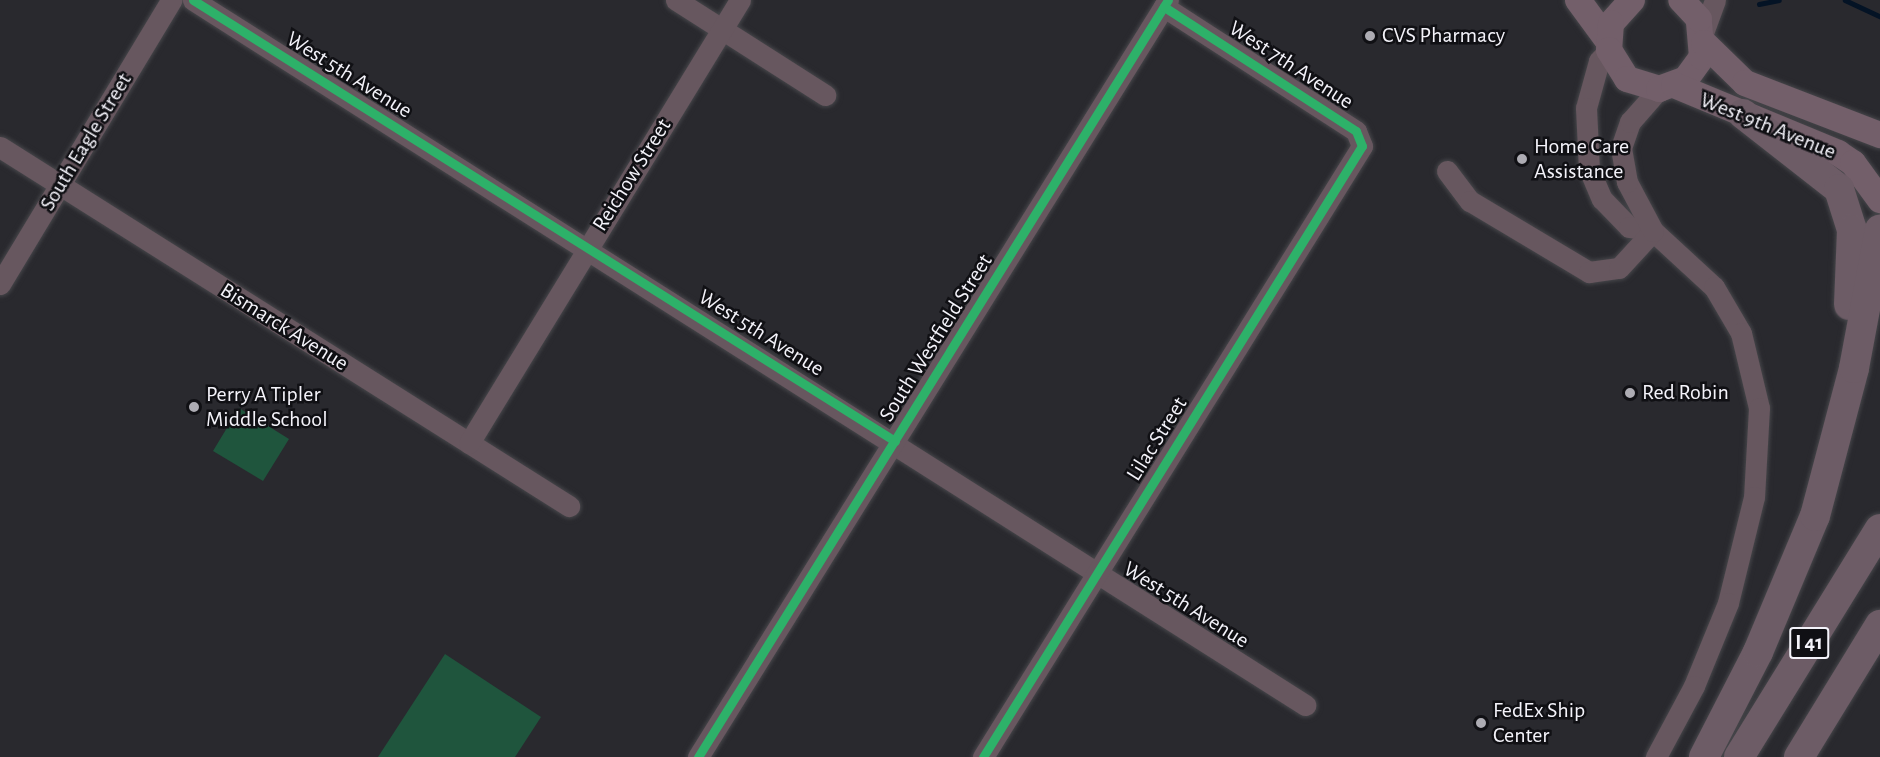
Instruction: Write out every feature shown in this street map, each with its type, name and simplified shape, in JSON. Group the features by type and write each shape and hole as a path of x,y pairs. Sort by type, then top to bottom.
{"highway":[{"path":"1743,114 1829,178 1848,210 1844,402"},
{"path":"1704,757 1790,582 1815,516 1844,402 1880,229"},
{"name":"I 41","path":"1738,757 1880,529"},
{"name":"I 41","path":"1799,757 1880,625"}],"main road":[{"path":"1578,0 1608,46"},
{"path":"1608,46 1611,23 1632,0"},
{"name":"West 9th Avenue","path":"1681,0 1704,38 1745,83 1880,135"},
{"path":"1666,87 1695,69 1704,38"},
{"name":"West 9th Avenue","path":"1608,46 1627,79 1666,87 1743,114 1853,163 1880,200"}],"street":[{"name":"South Eagle Street","path":"0,284 171,0"},
{"name":"West 5th Avenue","path":"193,0 588,246 1305,705"},
{"path":"676,0 825,95"},
{"name":"Reichow Street","path":"469,442 740,0"},
{"path":"1704,38 1715,0"},
{"name":"West 7th Avenue","path":"1166,4 1356,130 1362,141"},
{"name":"South Westfield Street","path":"698,757 1166,4"},
{"path":"1608,46 1599,61 1586,108 1588,169 1613,212 1629,227 1653,231"},
{"path":"1656,757 1694,686 1728,603 1754,497 1760,442 1755,386 1741,333 1704,276 1653,231 1627,182 1621,148 1633,116 1666,87"},
{"name":"Lilac Street","path":"983,757 1358,154 1362,141"},
{"name":"Bismarck Avenue","path":"0,147 569,506"},
{"path":"1447,171 1470,201 1589,272 1619,268 1653,231"}],"green space":[{"path":"239,408 289,439 263,481 213,451"},
{"path":"445,654 541,717 515,757 378,757"}],"waterway":[{"path":"1759,4 1779,0"},
{"path":"1845,0 1880,16"}],"cycle path":[{"path":"193,0 895,441"},
{"path":"698,757 1168,0"},
{"path":"983,757 1362,146 1356,131 1164,7"}],"place":[{"name":"CVS Pharmacy","path":"1370,36"},
{"name":"Home Care Assistance","path":"1522,159"},
{"name":"Red Robin","path":"1630,393"},
{"name":"Perry A Tipler Middle School","path":"194,407"},
{"name":"FedEx Ship Center","path":"1481,723"}]}
